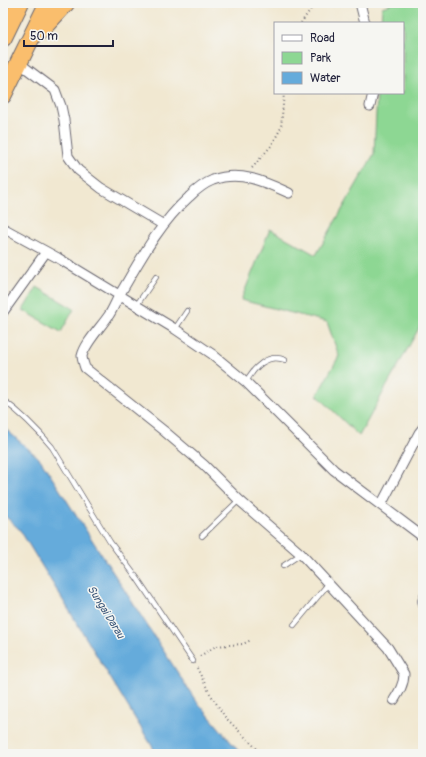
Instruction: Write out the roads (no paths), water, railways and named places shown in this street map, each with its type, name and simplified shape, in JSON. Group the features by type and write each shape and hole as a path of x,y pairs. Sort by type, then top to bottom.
{"highway":[{"path":"3,38 20,3"},
{"path":"3,95 48,3"},
{"path":"30,40 66,3"}],"street":[{"path":"360,3 365,22"},
{"path":"19,63 55,90 64,120 68,156 78,170 101,188 162,224"},
{"path":"370,106 373,94"},
{"path":"289,193 257,179 245,176 227,176 214,179 203,184 162,224 119,296 110,314 86,347 82,356 85,368 204,465 239,500 302,554 388,648 404,674 401,689 394,700"},
{"path":"3,228 175,329 212,354 246,382 334,470 423,537"},
{"path":"3,312 46,252"},
{"path":"381,505 418,433 423,428"}],"lane":[{"path":"136,306 149,285 156,277"},
{"path":"175,329 187,311"},
{"path":"246,382 249,376 263,361 278,357 285,360"},
{"path":"3,400 18,411 52,447 110,542 137,578 193,661"},
{"path":"202,536 239,500"},
{"path":"283,566 302,554"},
{"path":"294,625 329,583"},
{"path":"423,594 420,601 423,611"}],"water":[{"name":"Sungai Darau","path":"3,427 40,459 194,698 241,754 158,754 155,751 20,530 3,514"}]}
